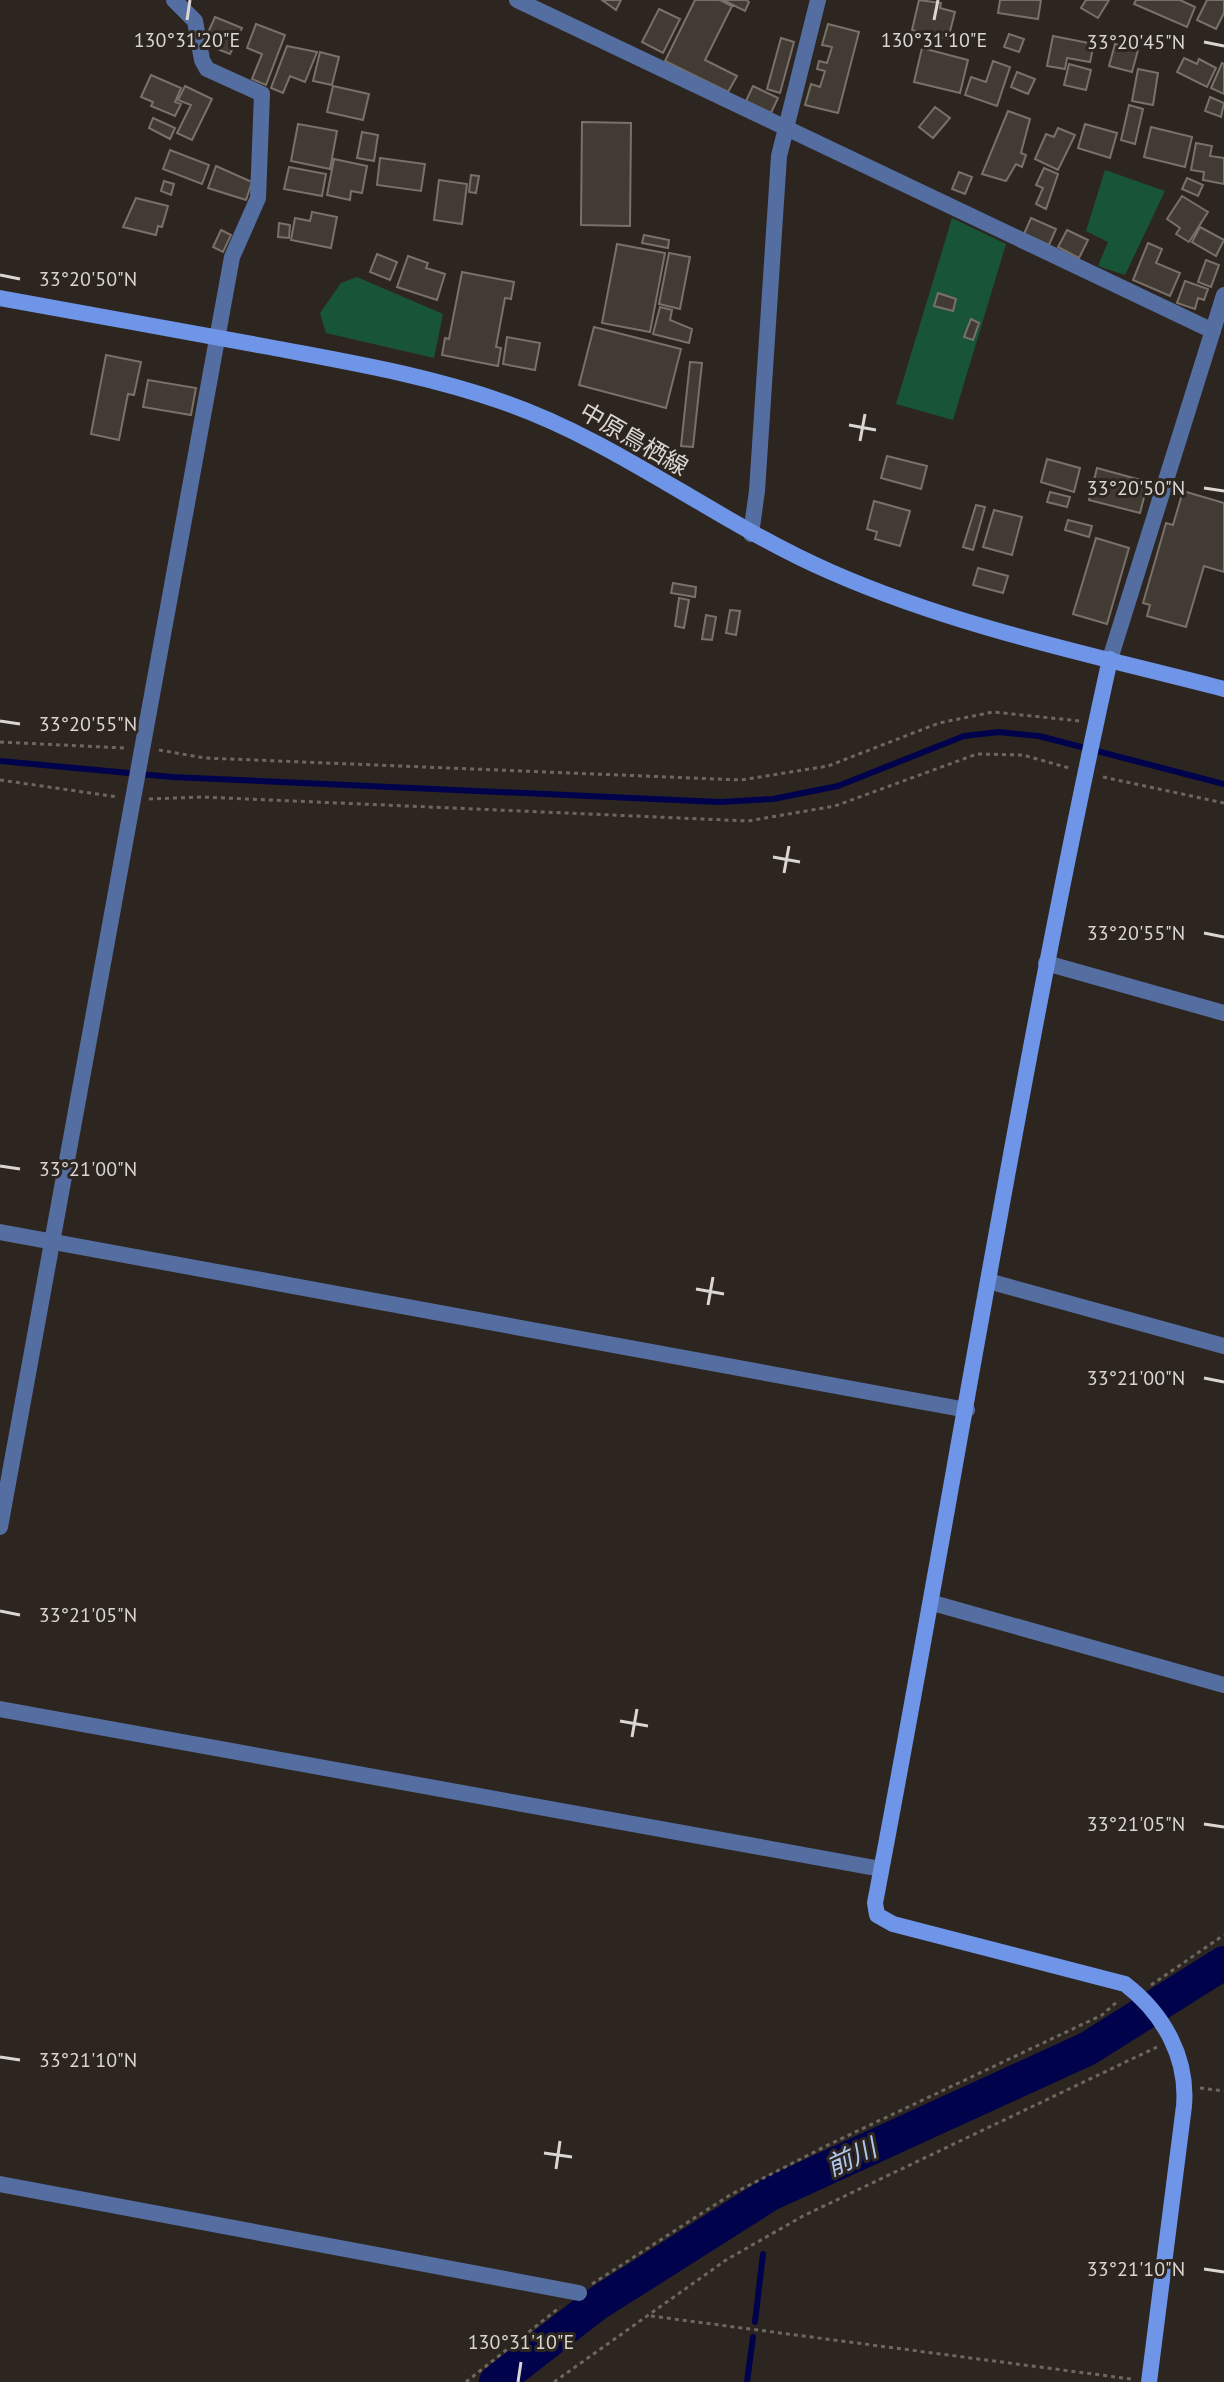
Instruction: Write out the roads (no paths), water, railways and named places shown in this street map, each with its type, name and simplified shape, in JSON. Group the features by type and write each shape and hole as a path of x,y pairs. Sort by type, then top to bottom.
{"street":[{"path":"0,1527 232,257 258,198 262,94 207,69 202,60 195,21 174,0"},
{"path":"517,0 1213,331"},
{"path":"751,534 783,129 818,0"},
{"path":"1149,2382 1186,2086 1184,2070 1171,2037 1137,1994 1125,1984 893,1924 877,1915 875,1903 933,1603 1046,963 1110,659 1224,295"},
{"name":"中原鳥栖線","path":"0,298 369,366 505,402 561,425 751,534 892,596 1224,689"},
{"path":"1046,963 1224,1013"},
{"path":"0,1232 967,1410"},
{"path":"988,1281 1224,1346"},
{"path":"933,1603 1224,1685"},
{"path":"0,1709 881,1869"},
{"path":"0,2184 579,2293"}],"waterway":[{"path":"0,761 172,777 719,802 773,799 838,786 964,736 999,732 1039,736 1224,784"},
{"name":"前川","path":"496,2382 595,2305 770,2194 1087,2049 1224,1963"},
{"path":"755,2322 763,2254"},
{"path":"747,2382 753,2337"}]}
